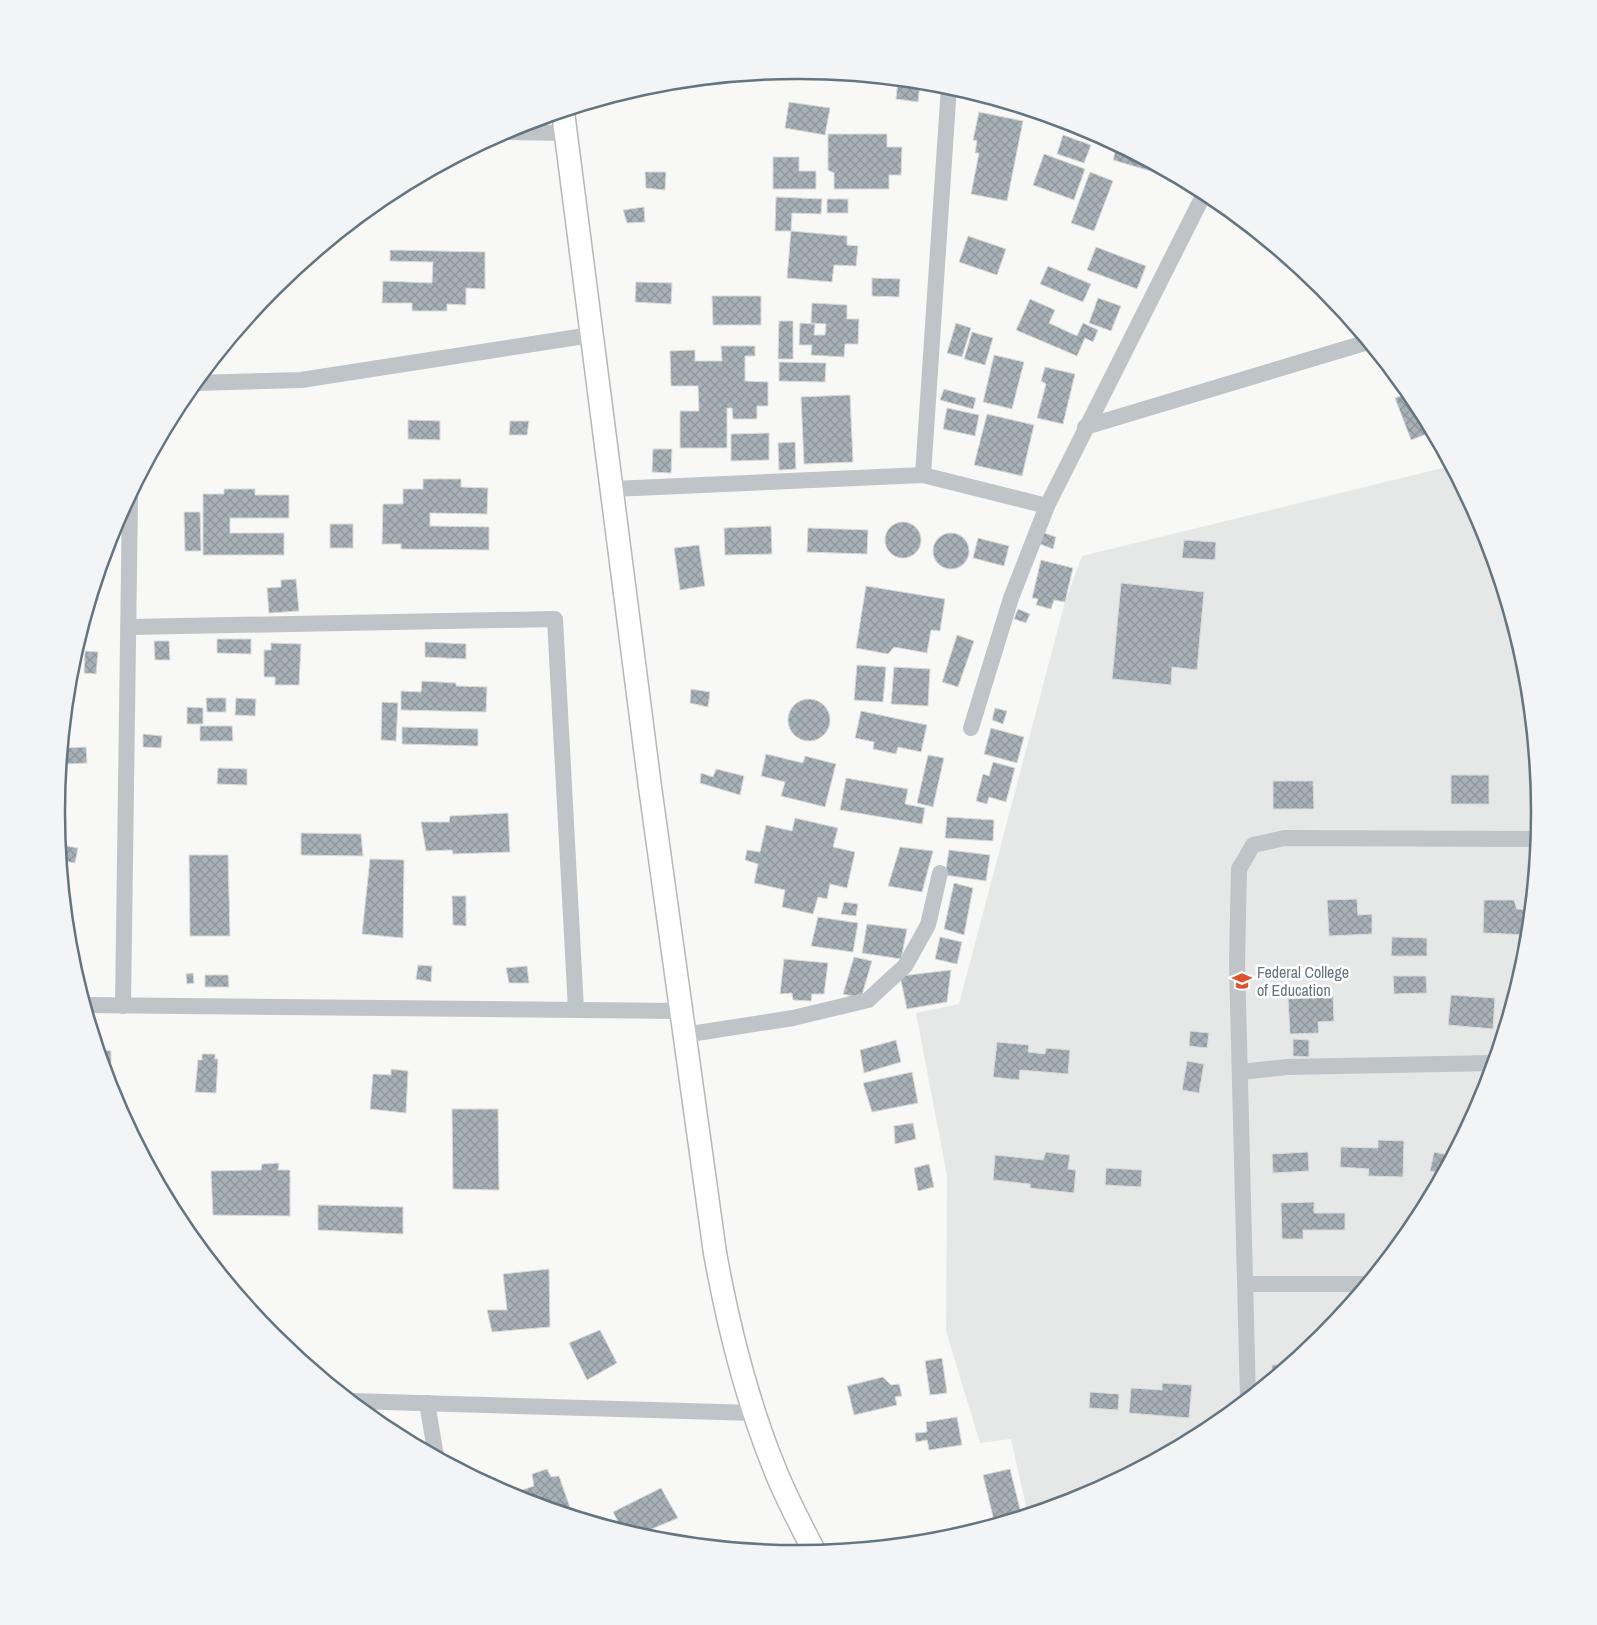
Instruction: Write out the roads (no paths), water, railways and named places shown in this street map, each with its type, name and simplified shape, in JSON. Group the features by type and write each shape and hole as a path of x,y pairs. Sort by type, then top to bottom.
{"main road":[{"path":"564,122 684,1035 708,1210 724,1305 754,1414 774,1468 811,1545"}],"street":[{"path":"923,475 948,95"},
{"path":"543,125 564,122"},
{"path":"971,728 1011,598 1047,506 1200,199"},
{"path":"205,383 301,380 591,335"},
{"path":"1085,427 1362,344"},
{"path":"613,489 923,475 1047,506"},
{"path":"123,1006 130,512"},
{"path":"129,627 554,619 576,1009"},
{"path":"1248,1392 1237,963 1239,869 1253,845 1285,838 1531,839"},
{"path":"684,1035 793,1018 868,1000 905,966 928,925 940,873"},
{"path":"91,1005 681,1011"},
{"path":"1240,1072 1287,1067 1487,1064"},
{"path":"1245,1284 1360,1284"},
{"path":"363,1402 754,1414"},
{"path":"427,1403 435,1450"}],"place":[{"name":"Federal College of Education","path":"1242,981"}]}
